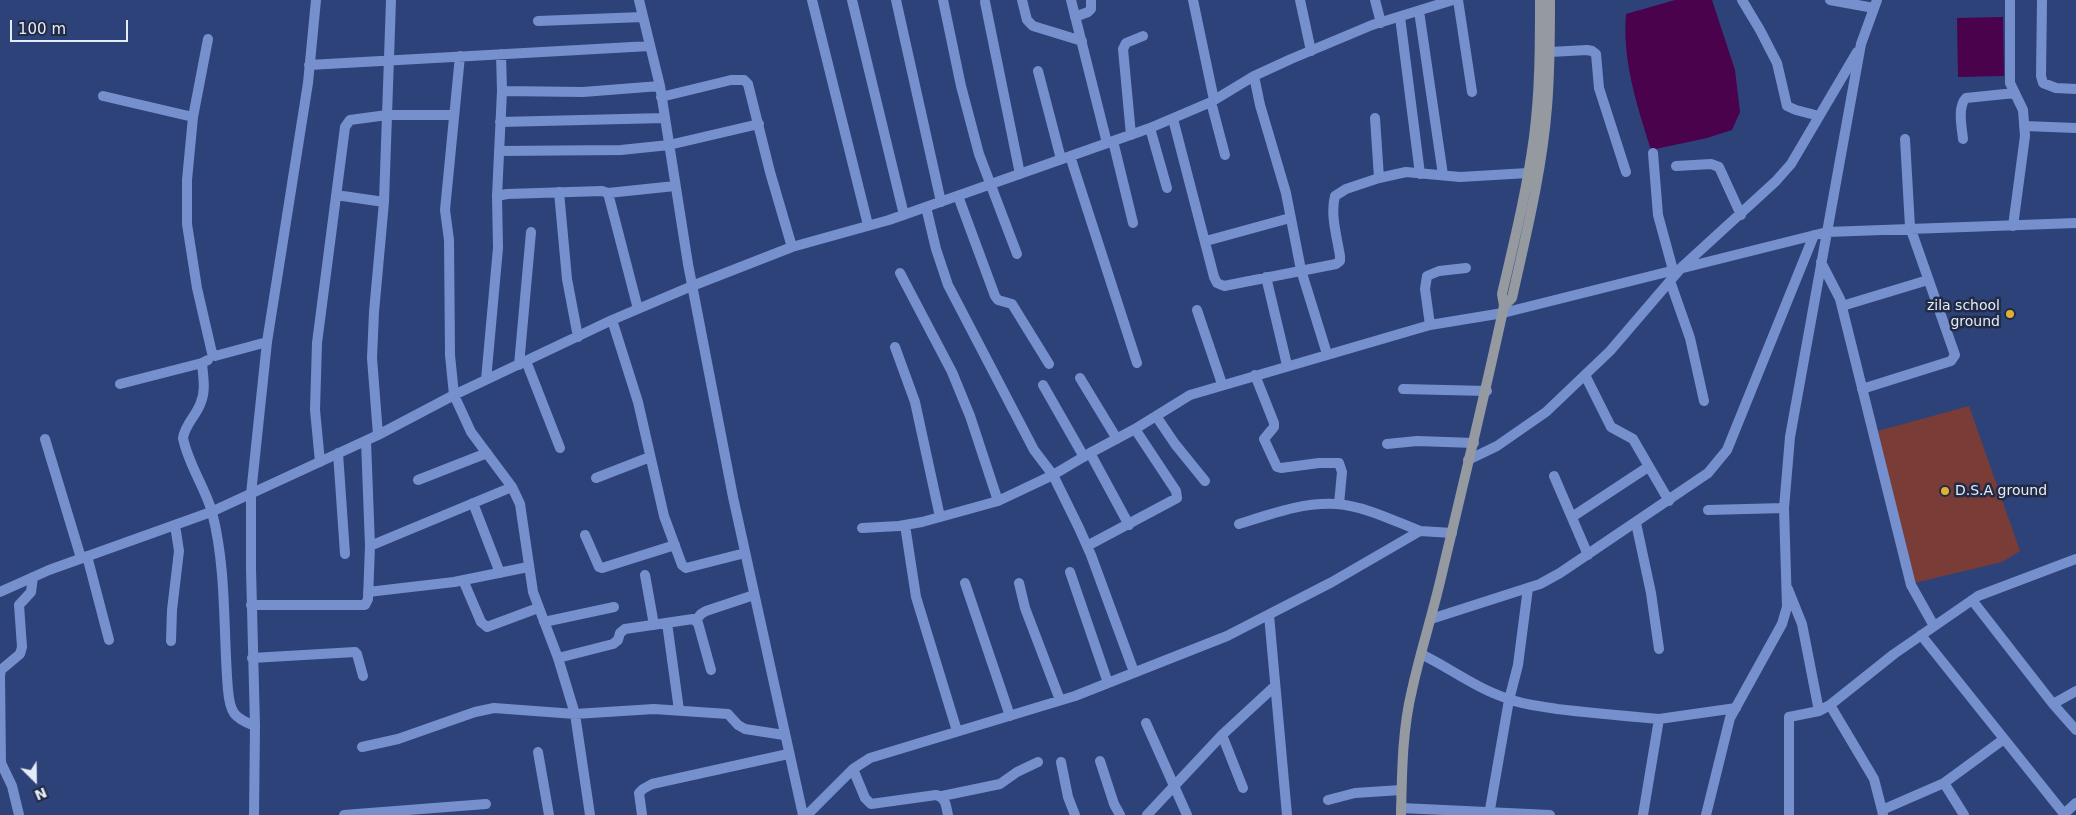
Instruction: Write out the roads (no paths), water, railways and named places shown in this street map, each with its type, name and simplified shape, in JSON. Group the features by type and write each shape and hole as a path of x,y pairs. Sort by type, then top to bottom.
{"street":[{"path":"254,815 255,726 251,605 251,494 267,342 310,65 316,0"},
{"path":"378,435 372,358 374,312 384,202 391,0"},
{"path":"639,0 660,86 692,286 745,553 788,754 805,815 854,769 870,758 1060,700 1227,636 1332,582 1420,531"},
{"path":"812,0 868,226"},
{"path":"852,0 904,215"},
{"path":"896,0 941,202"},
{"path":"943,0 963,94 979,154 1017,254"},
{"path":"1022,0 1027,20 1033,26 1082,41"},
{"path":"1071,0 1133,223"},
{"path":"1075,16 1088,12 1091,9 1091,0"},
{"path":"1193,0 1212,101 1226,155"},
{"path":"1300,0 1311,51"},
{"path":"1376,0 1381,22"},
{"path":"0,592 84,557 212,512 378,435 454,395 612,320 692,286 792,247 904,215 1150,128 1212,101 1254,76 1311,51 1381,22 1453,0"},
{"path":"1458,0 1472,92"},
{"path":"1540,0 1540,62 1534,137 1528,173 1502,294 1504,310 1486,391 1431,619 1411,691 1406,729 1401,811 1550,815"},
{"path":"1504,310 1512,298 1540,166 1547,107 1550,0"},
{"path":"1742,0 1777,63 1787,106 1819,116"},
{"path":"1706,815 1730,718 1782,624 1787,607 1784,508 1790,437 1861,44 1875,4 1830,0"},
{"path":"2010,0 2010,83 2022,110 2025,145 2021,159 2013,226"},
{"path":"2042,0 2041,76 2043,83 2056,88 2076,89"},
{"path":"985,2 1020,174"},
{"path":"1419,11 1443,175"},
{"path":"1400,16 1420,174"},
{"path":"538,21 643,17"},
{"path":"1131,135 1124,77 1123,49 1126,43 1143,36"},
{"path":"208,38 193,117 187,180 188,224 197,288 208,345 215,356"},
{"path":"1468,460 1497,446 1546,412 1610,351 1670,281 1678,269 1741,215 1791,164 1861,44"},
{"path":"310,65 388,59 650,46"},
{"path":"1550,52 1587,50 1596,54 1599,88 1626,172"},
{"path":"486,380 498,248 497,196 502,91 501,54"},
{"path":"460,56 445,210 449,240 450,355 454,395 471,432 512,488 520,504 528,567 538,608 558,658 575,714 589,815"},
{"path":"1038,71 1137,363"},
{"path":"1254,76 1260,105 1286,193 1301,270 1327,354"},
{"path":"661,97 731,80 744,80 750,91 770,172 792,247"},
{"path":"502,91 583,92 660,86"},
{"path":"1963,140 1962,101 1966,98 2015,93"},
{"path":"103,96 193,117"},
{"path":"320,462 315,410 317,344 343,134 346,123 350,120 387,115 454,115"},
{"path":"500,122 664,118"},
{"path":"1375,118 1379,178"},
{"path":"1173,119 1214,277 1219,285 1224,286 1336,264 1340,261 1334,215 1335,196 1346,190 1379,178 1406,172 1460,177 1528,173"},
{"path":"499,151 621,150 669,146 759,124"},
{"path":"2024,126 2076,128"},
{"path":"1150,128 1167,188"},
{"path":"1862,389 1954,358 1955,355 1910,227 1905,139"},
{"path":"1653,153 1658,215 1678,269"},
{"path":"1676,166 1711,164 1719,167 1741,215"},
{"path":"497,196 602,190 608,192 675,186"},
{"path":"559,192 567,279 578,337"},
{"path":"608,192 638,309"},
{"path":"336,195 384,202"},
{"path":"958,196 995,296 998,300 1012,304 1049,364"},
{"path":"926,207 936,249 948,285 1034,450 1052,476 1087,546 1134,672"},
{"path":"2063,224 2076,214"},
{"path":"1206,241 1290,218"},
{"path":"862,528 905,525 998,501 1052,476 1190,395 1287,365 1430,325 1504,310 1827,232 1910,227 2076,223"},
{"path":"531,232 523,363 560,448"},
{"path":"1431,619 1540,584 1588,555 1708,473 1727,450 1814,235"},
{"path":"1821,262 1842,306 1912,585 1934,626"},
{"path":"1430,325 1425,288 1427,276 1439,271 1466,268"},
{"path":"900,274 952,372 970,416 998,501"},
{"path":"1266,277 1287,365"},
{"path":"1842,306 1928,280"},
{"path":"1670,281 1690,338 1704,401"},
{"path":"1197,310 1222,384"},
{"path":"612,320 638,402 664,516 682,565 686,568 745,553"},
{"path":"120,384 202,363 215,356 267,342"},
{"path":"895,347 915,402 940,517"},
{"path":"202,363 203,395 201,404 186,429 184,438 212,512 221,568 224,646 230,705 239,720 255,726"},
{"path":"1255,375 1274,423 1274,427 1264,439 1277,467 1339,463 1342,472 1339,504"},
{"path":"1585,375 1611,427 1633,439 1669,501"},
{"path":"1080,378 1117,439"},
{"path":"1043,385 1129,525"},
{"path":"1402,389 1486,391"},
{"path":"1156,416 1175,444 1205,481"},
{"path":"1087,546 1174,502 1178,496 1135,429"},
{"path":"45,439 84,557 96,585 109,640"},
{"path":"251,605 365,605 368,599 370,546 366,440"},
{"path":"1387,444 1417,441 1474,443"},
{"path":"338,453 345,554"},
{"path":"418,480 487,453"},
{"path":"596,478 650,458"},
{"path":"1572,517 1648,467"},
{"path":"1554,476 1588,555"},
{"path":"370,546 512,488"},
{"path":"473,503 500,573"},
{"path":"1239,524 1289,508 1339,504 1369,512 1420,531 1452,533"},
{"path":"1708,510 1784,508"},
{"path":"1636,523 1651,593 1659,649"},
{"path":"171,641 172,610 178,560 176,525"},
{"path":"905,525 916,597 957,732"},
{"path":"585,535 599,567 602,568 674,545"},
{"path":"1789,815 1789,717 1819,711 1830,705 1894,654 1978,596 2076,559"},
{"path":"368,592 463,580 528,567"},
{"path":"1070,572 1108,683"},
{"path":"645,575 654,625"},
{"path":"19,815 12,786 1,763 0,676 1,670 20,654 22,648 19,605 31,592 33,577"},
{"path":"463,580 481,622 487,627 538,608"},
{"path":"965,583 1010,716"},
{"path":"1019,583 1025,608 1060,700"},
{"path":"1786,584 1802,624 1819,711"},
{"path":"1489,814 1518,664 1528,588"},
{"path":"696,620 706,611 754,595"},
{"path":"1972,600 2053,704 2076,730"},
{"path":"544,622 614,607"},
{"path":"1269,615 1287,815"},
{"path":"558,658 613,644 625,629 696,620"},
{"path":"696,620 711,670"},
{"path":"667,623 679,710"},
{"path":"1921,635 2064,815 2076,803"},
{"path":"252,658 351,652 357,654 363,676"},
{"path":"1421,654 1453,670 1489,692 1526,704 1590,713 1659,719 1736,708"},
{"path":"1147,815 1222,735 1274,686"},
{"path":"2053,704 2076,691"},
{"path":"1830,705 1874,779 1882,812 1944,782 2004,738"},
{"path":"362,748 421,732 485,709 494,708 575,714 654,709 728,714 738,726 745,729 784,735"},
{"path":"1643,815 1659,719"},
{"path":"1146,723 1186,815"},
{"path":"1222,735 1242,788"},
{"path":"538,752 549,815"},
{"path":"642,815 639,793 652,784 788,754"},
{"path":"1100,761 1114,804 1120,815"},
{"path":"854,769 865,798 871,804 936,794 942,796 1000,784 1017,772 1038,762"},
{"path":"1061,762 1068,797 1075,815"},
{"path":"1944,782 1964,815"},
{"path":"1328,800 1355,793 1401,790"},
{"path":"942,796 948,815"},
{"path":"344,815 486,804"}],"place":[{"name":"zila school ground","path":"2010,314"},
{"name":"D.S.A ground","path":"1945,491"}]}
